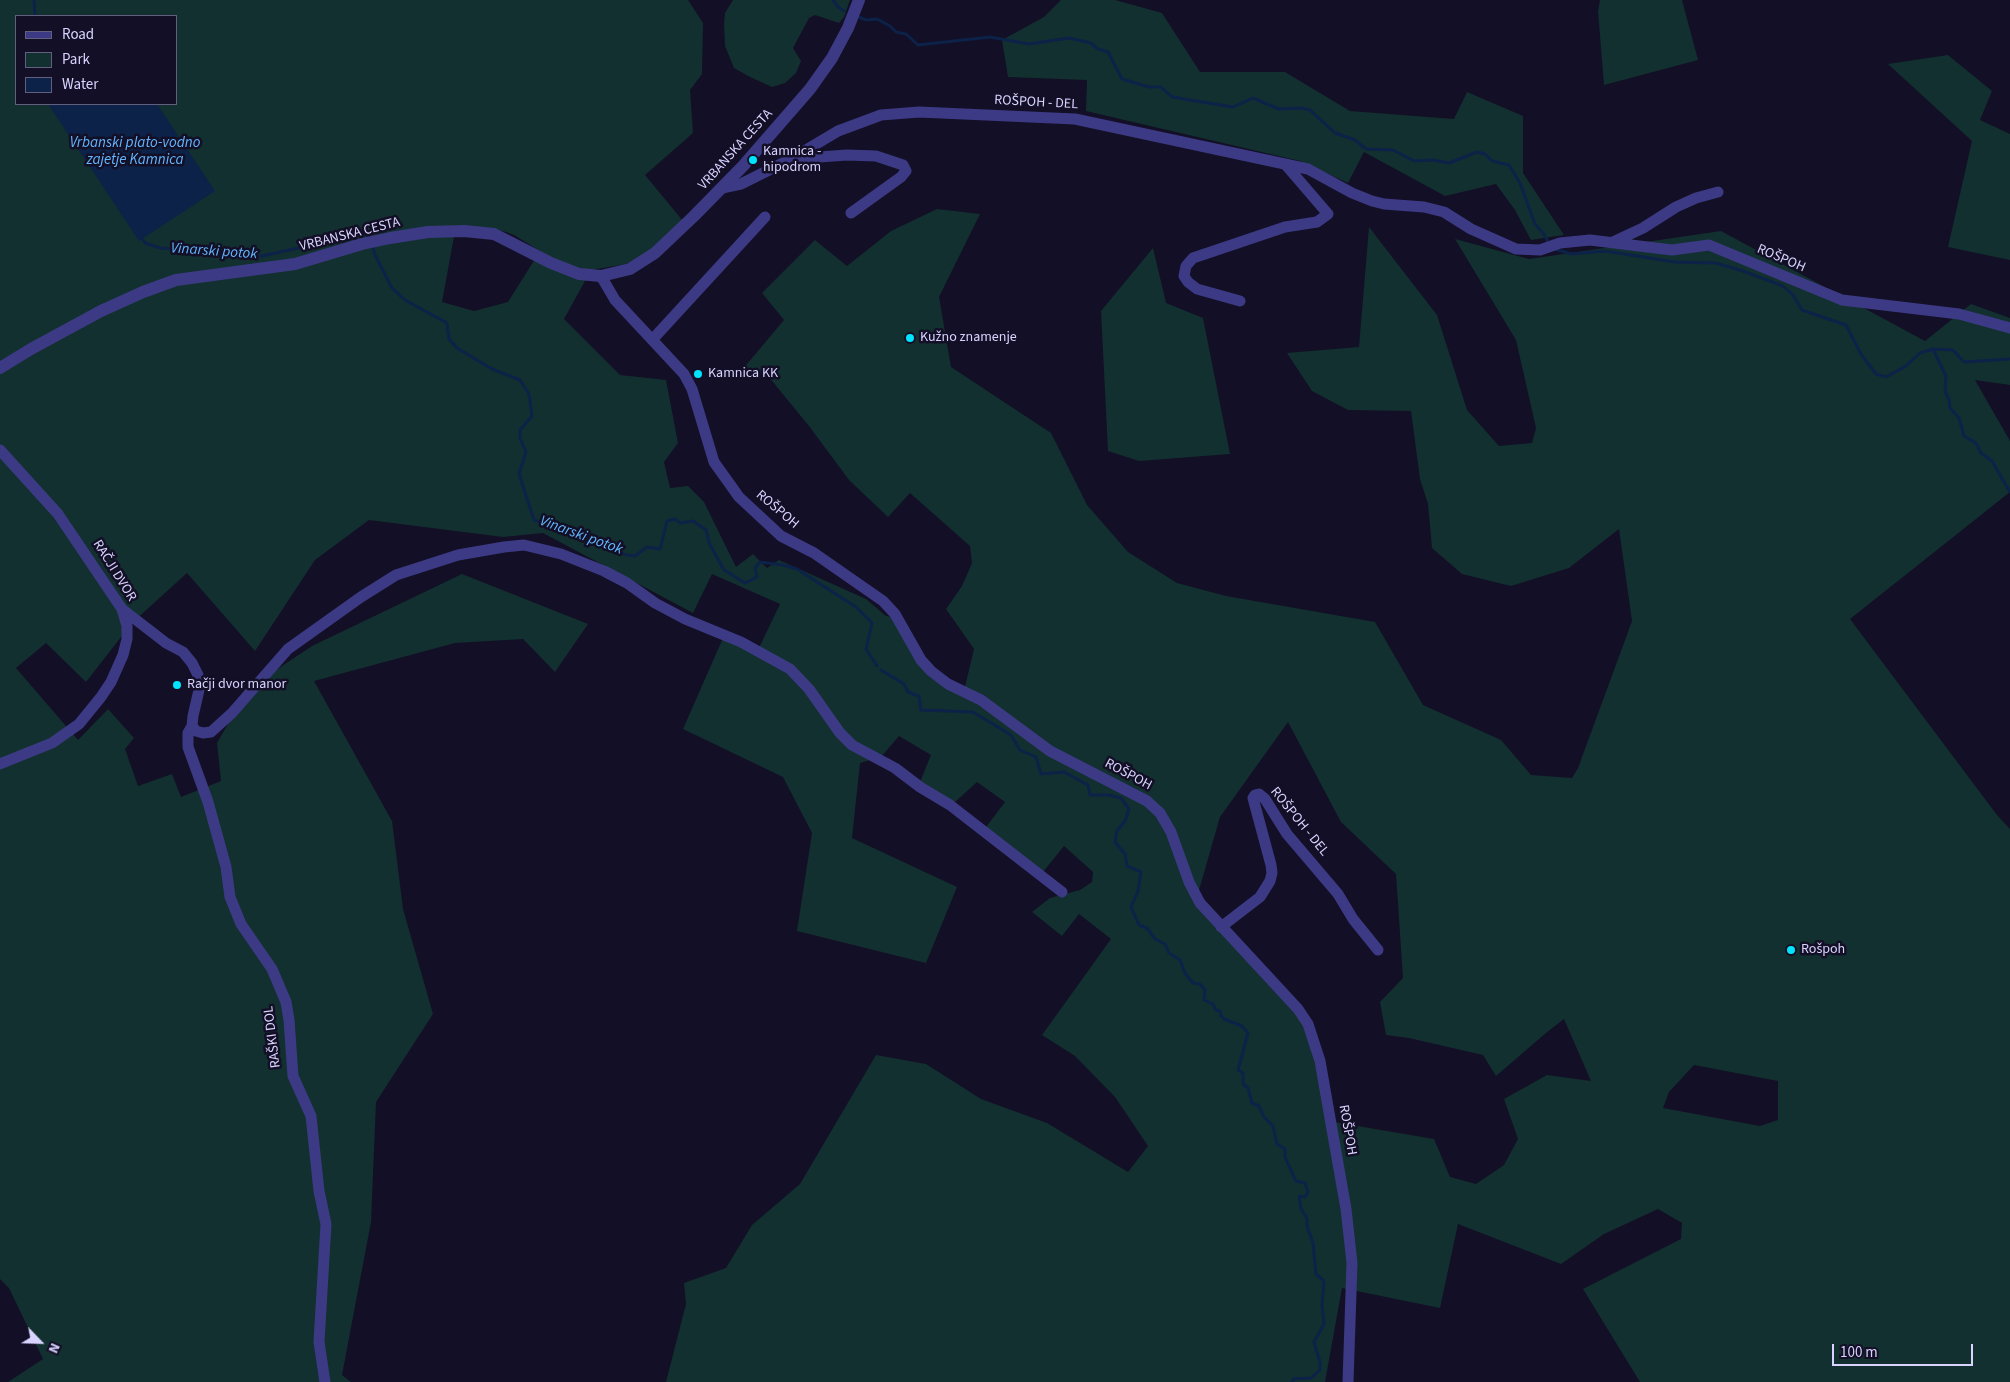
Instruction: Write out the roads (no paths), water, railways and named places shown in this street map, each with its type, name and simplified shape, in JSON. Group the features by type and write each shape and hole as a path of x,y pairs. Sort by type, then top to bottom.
{"street":[{"name":"VRBANSKA CESTA","path":"0,368 31,349 101,312 143,292 176,280 295,264 362,244 428,232 464,231 494,234 550,263 584,275 601,276 630,269 655,253 722,188 810,89 832,58 848,28 858,2"},
{"name":"ROŠPOH - DEL","path":"722,188 741,184 791,159 838,131 881,115 919,112 1075,118 1308,168 1352,193 1372,201 1384,204 1424,207 1444,212 1471,229 1498,242 1516,249 1540,250"},
{"name":"ROŠPOH - DEL","path":"791,159 847,155 876,156 903,165 906,171 902,177 852,213"},
{"path":"1240,300 1197,289 1184,276 1186,266 1193,258 1278,229 1317,222 1328,214 1285,164"},
{"path":"1613,242 1643,228 1676,207 1696,198 1718,192"},
{"path":"652,340 765,217"},
{"name":"ROŠPOH","path":"1540,250 1560,243 1590,240 1672,250 1709,245 1842,300 1959,314 2010,328"},
{"name":"ROŠPOH","path":"601,276 615,300 684,374 692,389 714,462 739,497 782,536 814,553 883,601 896,614 921,660 930,671 948,684 980,700 1050,751 1147,801 1160,813 1171,832 1189,882 1200,903 1298,1009 1308,1024 1320,1061 1346,1209 1352,1262 1348,1382"},
{"name":"RAČJI DVOR","path":"0,450 58,514 122,609 126,626 123,655 101,697 72,730 52,743 0,764"},
{"path":"192,726 196,731 203,733 211,732 232,713 288,649 361,597 396,575 458,555 524,546 562,554 604,571 627,583 655,603 685,619 741,642 790,669 840,733 852,745 894,768 920,787 950,805 1062,892"},
{"name":"RAŠKI DOL","path":"122,609 166,643 183,652 192,663 198,675 199,690 192,726 188,733 188,747 208,802 226,867 230,897 241,924 272,969 286,1002 293,1076 311,1116 319,1191 326,1224 319,1342 325,1382"},
{"name":"ROŠPOH - DEL","path":"1221,927 1260,897 1270,882 1271,865 1253,798 1255,795 1260,794 1287,834 1338,894 1353,919 1378,950"}],"water":[{"name":"Vrbanski plato-vodno zajetje Kamnica","path":"49,105 158,105 215,191 139,241"}],"waterway":[{"name":"Vinarski potok","path":"34,0 35,15"},
{"path":"833,0 844,11"},
{"path":"856,16 866,20 877,19 890,26 896,32 906,34 918,45 990,37 1029,44 1069,38 1091,43 1098,49 1108,52 1122,79 1149,87 1161,87 1172,97 1233,107 1253,98 1279,109 1301,108 1310,110 1335,133 1355,140 1366,149 1393,150 1414,161 1433,160 1449,163 1477,152 1485,154 1492,161 1509,165 1520,183 1535,224 1550,245"},
{"name":"Vinarski potok","path":"140,235 145,243 160,248 262,256 317,244 337,233 352,229 363,232 371,238"},
{"name":"Vinarski potok","path":"372,245 392,288 405,300 447,323 449,339 457,348 492,369 520,380 529,394 532,416 520,430 520,438 526,452 519,474 534,520 588,536 626,555 635,556 647,547 660,549 667,521 675,519 680,523 693,521 706,530 710,545 724,570 745,583 757,577 755,568 760,562 783,565 797,569 856,607 872,623 866,649 877,666"},
{"path":"1554,249 1572,254 1605,251 1675,262 1716,263 1783,286 1793,295 1802,310 1846,325 1861,354 1876,374 1886,377 1906,366 1920,353 1933,349 1953,350 1964,362 2010,359"},
{"path":"1933,349 1946,376 1945,392 1949,399 1950,408 1959,418 1964,436 1976,443 1981,453 1992,461 2010,492"},
{"name":"Vinarski potok","path":"881,670 904,684 908,692 919,696 921,710 973,712 1011,735 1020,750 1036,757 1041,774 1064,772 1088,785 1090,795 1109,795 1121,798 1129,809 1125,821 1117,831 1115,842 1125,854 1127,866 1141,872 1138,891 1131,907 1139,925 1147,928 1155,939 1165,944 1169,953 1180,960 1185,973 1193,983 1200,984 1205,990 1204,1000 1213,1004 1216,1010 1220,1011 1224,1019 1242,1026 1248,1033 1238,1070 1243,1073 1243,1084 1248,1088 1252,1103 1259,1106 1264,1117 1273,1126 1277,1144 1285,1149 1285,1157 1296,1181 1305,1183 1308,1192 1305,1197 1299,1196 1301,1209 1307,1218 1307,1226 1313,1243 1316,1274 1324,1281 1322,1305 1324,1324 1314,1342 1320,1362 1320,1370 1311,1378 1293,1379 1292,1382"}],"place":[{"name":"Kamnica - hipodrom","path":"753,160"},
{"name":"Kužno znamenje","path":"910,338"},
{"name":"Kamnica KK","path":"698,374"},
{"name":"Račji dvor manor","path":"177,685"},
{"name":"Rošpoh","path":"1791,950"}]}
